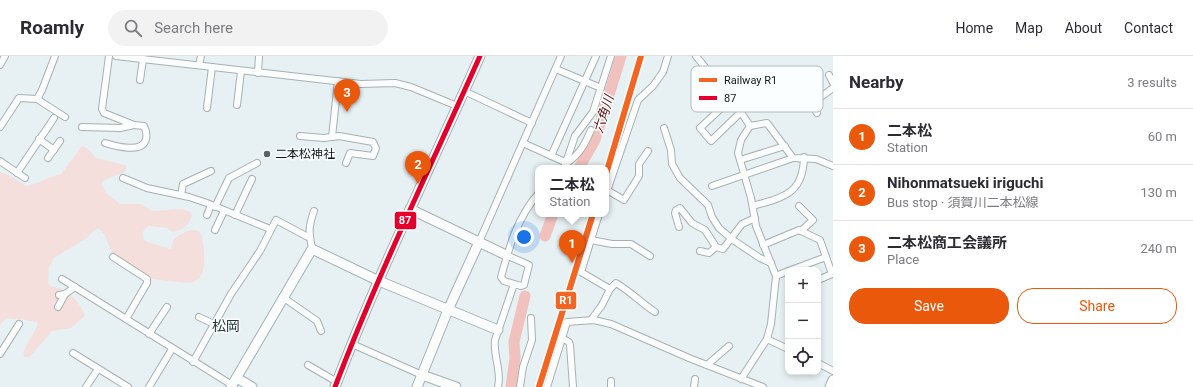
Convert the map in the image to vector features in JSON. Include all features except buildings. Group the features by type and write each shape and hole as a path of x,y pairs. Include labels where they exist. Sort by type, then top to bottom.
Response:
{"street":[{"path":"0,65 5,56"},
{"path":"37,99 55,56"},
{"path":"109,56 102,109 104,113 134,125"},
{"path":"117,56 361,84 395,83 411,87 457,106"},
{"path":"199,66 201,56"},
{"path":"258,73 259,56"},
{"path":"308,365 336,384 410,209 480,56"},
{"path":"417,387 448,310 561,56"},
{"path":"551,156 596,56"},
{"path":"565,165 575,136 593,112 611,56"},
{"path":"609,186 638,100 653,86 663,72 668,56"},
{"path":"696,56 704,66"},
{"path":"140,80 143,59"},
{"path":"207,108 212,67"},
{"path":"556,69 601,88"},
{"path":"237,105 241,71"},
{"path":"829,75 833,83"},
{"path":"332,137 338,81"},
{"path":"823,95 833,88"},
{"path":"464,91 532,123"},
{"path":"0,127 19,98 37,99 64,117"},
{"path":"717,112 700,128 712,141 741,112 750,126"},
{"path":"17,172 54,118"},
{"path":"750,126 767,123 793,158"},
{"path":"82,127 120,128 141,125 145,128 146,138 143,145 120,147 105,144"},
{"path":"742,378 767,338 771,324 776,276 763,245 740,160 739,146 750,126"},
{"path":"664,128 671,150 672,164 677,173 706,201 715,222 731,238 760,258 771,263"},
{"path":"565,165 577,155 584,146 591,130"},
{"path":"300,136 315,138 339,136 373,142 376,152 373,156 350,153 346,163"},
{"path":"39,139 54,150"},
{"path":"48,158 60,141"},
{"path":"523,143 551,156 565,165"},
{"path":"740,160 785,146"},
{"path":"609,193 624,200 639,176 639,164 648,151"},
{"path":"753,206 787,196 792,191 802,173 804,157"},
{"path":"712,186 793,158 804,157 821,160 833,166"},
{"path":"0,161 25,178"},
{"path":"206,215 229,178 257,163"},
{"path":"180,195 183,184 211,172"},
{"path":"123,178 147,188 180,195 213,206 270,229"},
{"path":"235,215 252,179"},
{"path":"410,209 506,255 529,265 524,285 504,281 501,277 506,255 516,229 535,199"},
{"path":"799,206 813,220 801,231"},
{"path":"679,227 675,213 678,208 682,210 692,223 705,230 716,247 723,249 742,224 755,218"},
{"path":"215,230 224,211"},
{"path":"314,211 308,238 312,249 379,281 498,330"},
{"path":"598,217 581,272 610,289"},
{"path":"193,362 231,294 260,250 276,220 308,238"},
{"path":"763,245 799,230 820,240 832,274 821,279"},
{"path":"591,240 612,244 631,244 650,256"},
{"path":"700,251 710,253 716,247"},
{"path":"233,384 312,249"},
{"path":"114,257 147,279 147,283 126,320"},
{"path":"799,267 826,257"},
{"path":"776,276 785,272"},
{"path":"62,278 193,362 233,384 252,387"},
{"path":"591,320 602,305 610,289 616,283 630,291 639,301 655,312"},
{"path":"498,387 498,370 494,344 514,284"},
{"path":"58,307 62,295 75,287"},
{"path":"284,298 318,321 321,331"},
{"path":"149,334 167,307"},
{"path":"111,319 115,312"},
{"path":"199,317 214,324"},
{"path":"520,387 523,367 532,340 531,318"},
{"path":"547,387 567,322 591,320 611,324 763,387"},
{"path":"0,354 20,324"},
{"path":"562,338 569,342 570,346 573,387"},
{"path":"767,338 785,347"},
{"path":"352,344 442,385 456,387"},
{"path":"707,365 729,346"},
{"path":"149,387 172,349"},
{"path":"73,353 128,387"},
{"path":"821,366 833,372"},
{"path":"86,387 98,369"},
{"path":"694,387 695,379"},
{"path":"830,387 833,380"}],"shaded area":[{"path":"82,146 87,148 96,158 126,165 126,171 103,181 102,185 107,194 120,204 141,204 152,211 183,209 190,212 192,216 189,222 185,227 179,230 172,232 167,228 148,226 142,233 145,241 171,249 175,238 190,230 197,230 200,232 203,240 203,271 199,278 190,283 150,278 118,259 112,253 104,234 98,228 88,237 54,258 49,267 48,283 53,287 62,289 69,293 79,305 85,316 71,328 52,331 30,357 24,357 27,345 38,323 6,318 0,325 0,172 10,176 26,186 31,185 61,174"}],"waterway":[{"name":"六角川","path":"581,165 595,140 621,56"},
{"name":"六角川","path":"545,236 552,217"},
{"name":"六角川","path":"511,387 515,358 514,342 525,296"}],"rail line":[{"name":"R1","path":"609,165 641,56"},
{"name":"R1","path":"539,387 592,217"}],"transit line":[{"name":"87","path":"335,387 369,303 480,56"}],"place":[{"name":"二本松商工会議所","path":"347,112"},
{"name":"二本松神社","path":"267,154"},
{"name":"Nihonmatsueki iriguchi","path":"418,184"},
{"name":"二本松","path":"572,263"}],"district":[{"name":"松岡","path":"226,326"}]}
